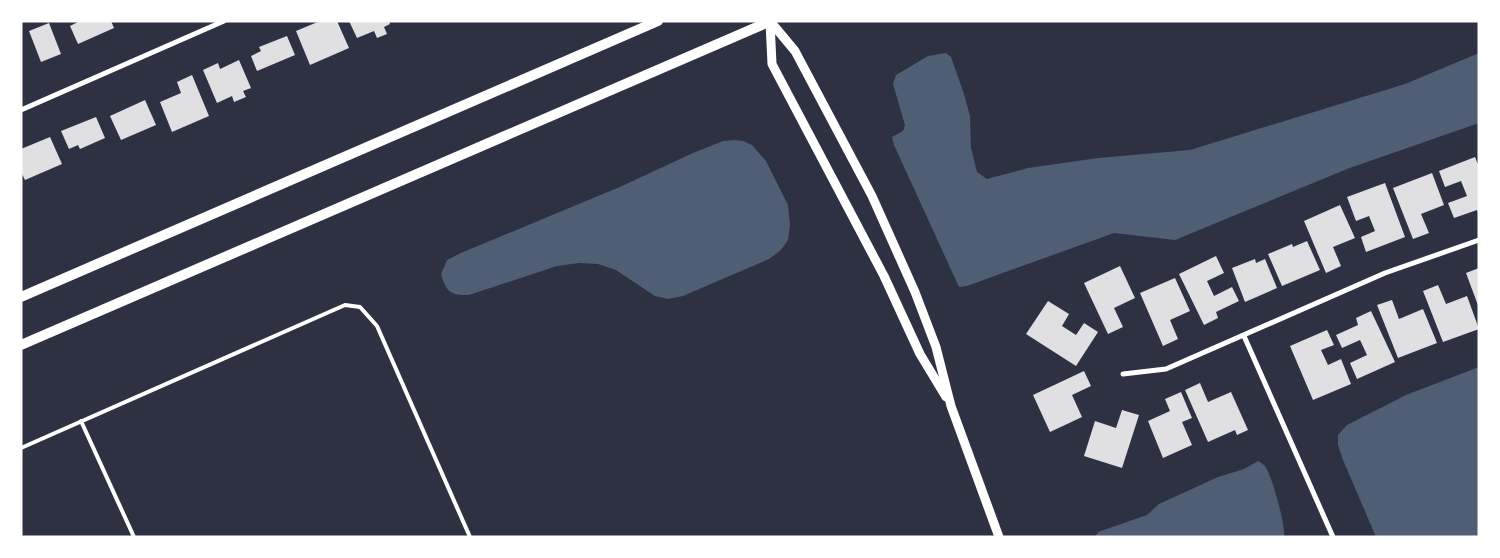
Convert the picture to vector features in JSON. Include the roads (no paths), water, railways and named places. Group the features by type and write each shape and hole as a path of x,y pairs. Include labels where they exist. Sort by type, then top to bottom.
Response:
{"main road":[{"path":"21,297 658,21"},
{"path":"21,345 771,21"}],"street":[{"path":"21,110 224,21"},
{"path":"771,21 772,64 884,276 920,354 951,406"},
{"path":"771,21 795,51 872,196 915,292 936,347 951,406 999,537"},
{"path":"1123,374 1166,370 1385,273 1479,240"},
{"path":"1244,336 1334,537"}],"lane":[{"path":"21,448 345,305 360,307 377,326 470,537"},
{"path":"81,421 134,537"}],"water":[{"path":"946,53 951,57 970,116 971,148 977,172 987,179 1028,168 1098,158 1190,150 1405,84 1479,53 1479,123 1347,169 1175,240 1114,233 967,286 959,287 892,137 903,131 905,125 893,84 896,75 928,56"},
{"path":"734,140 752,145 766,161 788,205 790,225 788,240 781,250 769,259 683,296 668,299 655,296 616,270 598,264 579,263 557,266 469,295 457,295 445,285 441,274 447,260 622,186 693,153 723,141"},
{"path":"1479,367 1479,537 1376,537 1343,460 1338,445 1338,435 1347,425 1406,395"},
{"path":"1258,461 1268,471 1275,490 1281,512 1284,537 1095,537 1098,532 1147,515 1159,504 1218,477 1244,469"}]}
